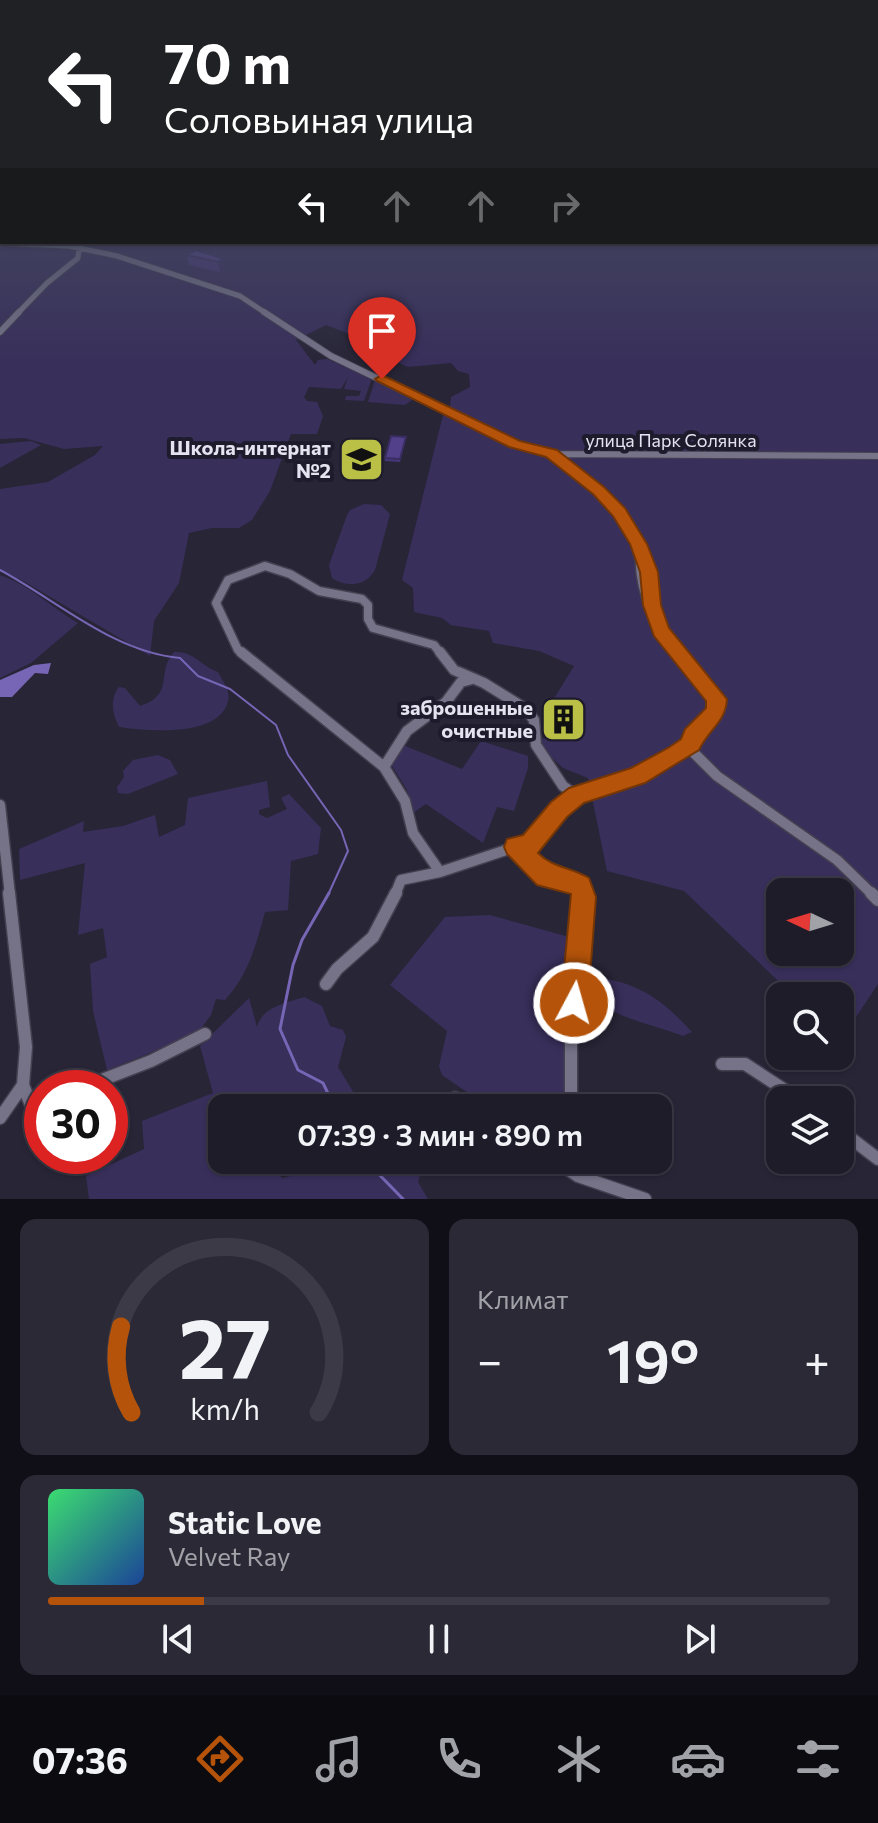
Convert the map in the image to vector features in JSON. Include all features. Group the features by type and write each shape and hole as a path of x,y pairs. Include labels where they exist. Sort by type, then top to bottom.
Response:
{"street":[{"path":"74,263 80,255 79,250"},
{"name":"улица Парк Солянка","path":"89,250 132,260 240,296 331,356 514,444 551,454 878,456"},
{"path":"0,332 55,275 94,251"},
{"path":"551,454 611,504 640,549 641,580 660,631 717,699 716,712 692,735 694,753 717,776 837,860 878,900"},
{"path":"440,872 413,833 405,801 384,767 238,650 216,603 222,588 236,574 265,566 282,570 319,591 362,599 368,605 370,624 381,633 428,641 439,649 454,670 526,709 534,720 536,745 563,786 577,796"},
{"path":"384,767 407,731 446,702 461,682 472,679"},
{"path":"326,984 337,966 357,954 371,939 392,906 401,880 440,872 515,847 529,846 559,809 577,796 637,776 691,744"},
{"path":"0,805 26,1047 23,1085 0,1118"},
{"path":"515,847 546,877 568,879 581,886 584,897 571,1032 571,1094"},
{"path":"128,1070 205,1034"},
{"path":"722,1064 745,1064 779,1086"},
{"path":"854,1141 878,1159"},
{"path":"575,1174 645,1199"}],"shaded area":[{"path":"0,250 878,250 878,984 856,1017 854,982 779,982 684,891 607,871 588,778 563,768 536,743 553,732 550,705 574,666 539,651 493,643 489,631 451,625 442,618 414,612 413,588 402,580 443,415 450,407 451,397 470,387 469,374 458,371 451,363 408,367 377,353 375,344 326,325 296,340 315,365 318,360 327,359 372,378 364,401 345,400 346,396 359,396 361,391 344,389 348,377 341,389 309,387 304,397 307,401 317,402 323,416 317,434 291,434 270,491 252,520 239,528 212,528 189,533 179,583 154,621 150,656 0,570 0,489 48,482 95,455 103,446 64,449 24,438 0,439"},
{"path":"375,380 415,398 405,405 368,402"},
{"path":"31,441 41,445 0,468 0,444"},
{"path":"364,504 381,505 390,514 375,570 361,582 344,583 332,578 329,565 347,515 350,510"},
{"path":"0,575 30,590 78,623 31,663 0,678"},
{"path":"174,652 192,656 218,672 228,693 222,713 197,727 147,730 119,727 113,707 119,687 125,688 140,706 151,701 162,689 166,668"},
{"path":"51,663 48,674 35,673 12,697 0,697 0,680 34,665"},
{"path":"481,741 528,756 528,768 514,811 497,807 483,843 426,804 413,813 407,790 391,764 403,745 462,769"},
{"path":"158,755 170,760 178,774 128,794 118,793 123,771 133,760"},
{"path":"267,781 270,807 259,810 259,814 267,818 287,809 281,798 289,794 321,828 318,854 291,861 288,910 265,912 255,947 240,980 225,1000 216,999 211,1015 197,1034 107,1070 93,1011 90,964 107,957 103,928 78,935 85,863 20,880 19,849 84,821 83,832 123,826 155,815 159,837 185,825 188,798"},
{"path":"490,915 576,939 565,1024 566,1094 470,1094 442,1075 439,1066 447,1031 390,985 445,917"},
{"path":"591,976 622,983 647,994 669,1009 692,1032 683,1036 628,1018 602,1005 583,986"},
{"path":"304,997 322,1006 330,1026 343,1030 346,1037 338,1067 354,1094 210,1094 213,1093 200,1046 249,998 257,1027 269,1010"},
{"path":"208,1095 208,1174 278,1174 282,1178 299,1174 421,1174 418,1182 428,1199 89,1199 86,1176 128,1174 128,1156 144,1149 142,1121"}],"building":[{"path":"196,250 224,259 218,262 187,255"},
{"path":"391,436 406,437 400,459 385,458"},
{"path":"563,711 570,716 567,721 559,717"}],"waterway":[{"path":"0,570 109,636 155,654 180,658 198,676 230,689 276,725 288,755 341,830 348,851 329,894"},
{"path":"328,1094 323,1083 298,1070 280,1029 293,965 302,940 329,894"},
{"path":"379,1174 403,1199"}],"place":[{"name":"Школа-интернат №2","path":"362,459"},
{"name":"заброшенные очистные","path":"564,720"}],"route":[{"path":"382,379 514,444 551,454 599,491 619,512 638,544 649,572 652,605 660,631 717,699 716,712 692,735 691,744 676,755 637,776 577,796 559,809 529,846 515,847 546,877 568,879 581,886 584,897 574,1003"}]}
